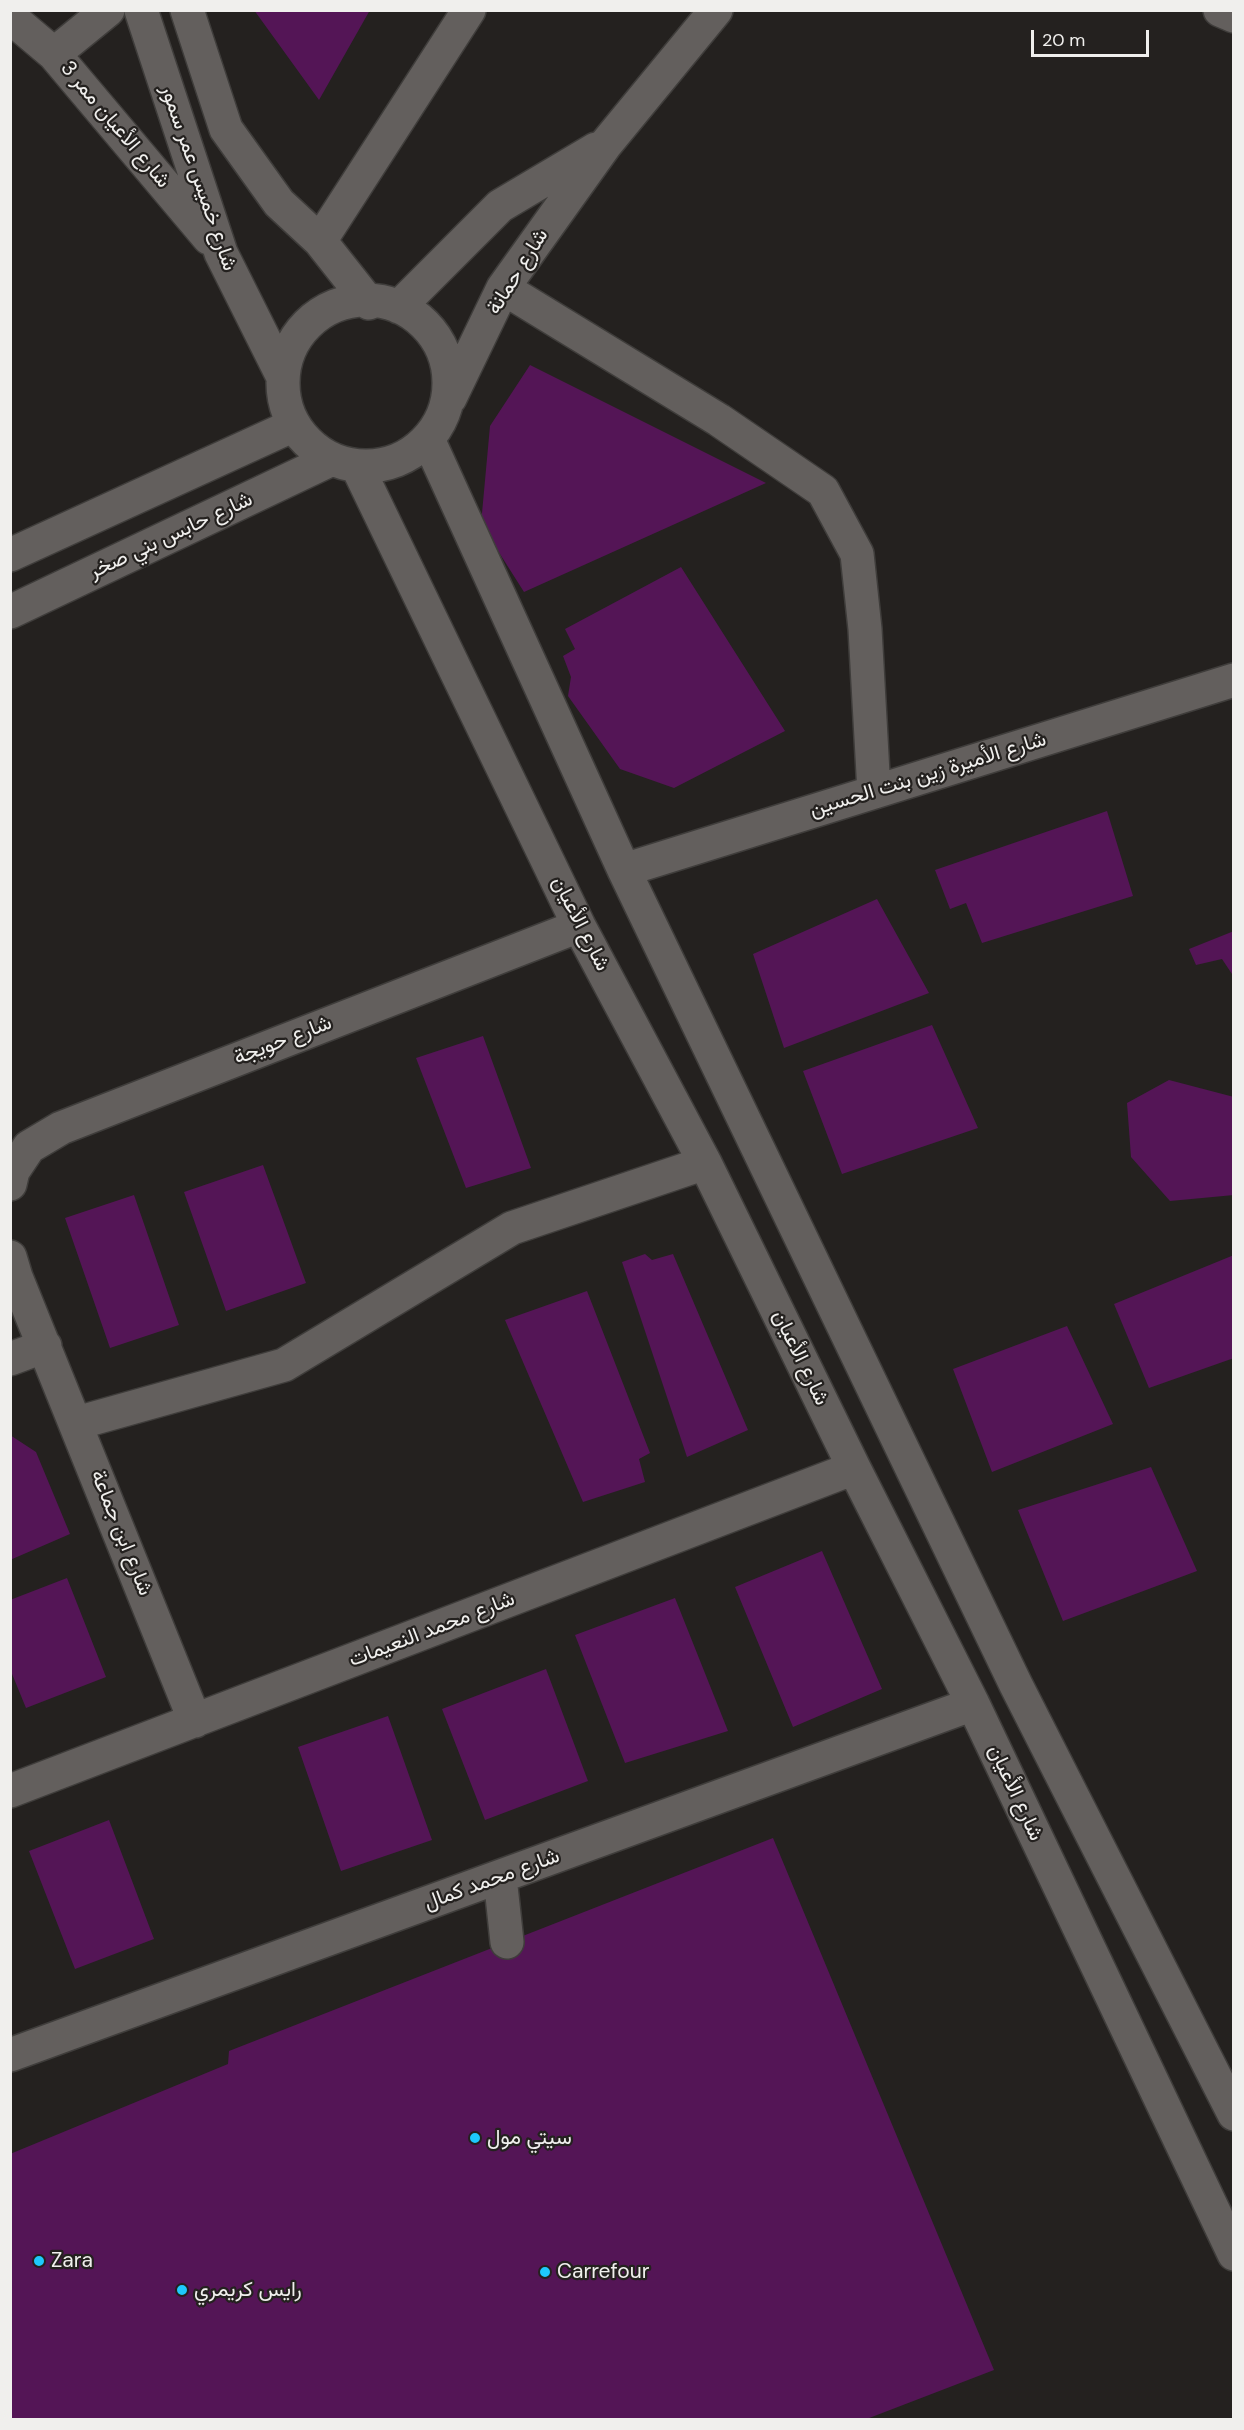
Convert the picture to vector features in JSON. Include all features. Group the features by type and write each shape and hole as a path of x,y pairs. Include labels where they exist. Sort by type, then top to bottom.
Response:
{"street":[{"name":"شارع الأعيان ممر 3","path":"54,54 108,10"},
{"name":"شارع خميس عمر سمور","path":"141,10 221,252 281,373"},
{"name":"شارع خميس عمر سمور","path":"188,10 226,129 279,203 384,305"},
{"path":"320,241 470,10"},
{"name":"شارع حمانة","path":"446,408 503,288 606,144 716,10"},
{"path":"1220,10 1233,16"},
{"name":"شارع الأعيان ممر 3","path":"10,17 54,54 221,252"},
{"name":"شارع حمانة","path":"384,305 500,206 606,144"},
{"path":"503,288 719,420 823,491 857,554 865,629 874,792"},
{"path":"347,302 384,305 420,320 436,338 446,360 450,384 446,408 428,439 408,455 383,465 344,463 310,445 294,425 284,402 281,373 289,350 303,328 323,312 347,302"},
{"path":"10,555 294,425"},
{"path":"428,439 624,870 1016,1684 1233,2114"},
{"name":"شارع حابس بني صخر","path":"10,612 344,463"},
{"name":"شارع الأعيان","path":"344,463 579,926 705,1162 854,1468 973,1704 1233,2254"},
{"name":"شارع الأميرة زين بنت الحسين","path":"624,870 1233,680"},
{"name":"شارع حويجة","path":"11,1170 29,1148 61,1128 579,926"},
{"path":"77,1423 284,1365 512,1228 705,1162"},
{"path":"10,1257 45,1346 10,1359"},
{"name":"شارع ابن جماعة","path":"45,1346 195,1721"},
{"name":"شارع محمد النعيمات","path":"10,1791 854,1468"},
{"name":"شارع محمد كمال","path":"10,2055 973,1704"},
{"path":"500,1877 507,1942"}],"building":[{"path":"254,10 370,10 319,100"},
{"path":"530,365 766,483 524,592 481,524 490,426"},
{"path":"681,567 785,731 674,788 620,769 568,696 571,677 563,656 575,649 565,629"},
{"path":"1107,811 1133,896 982,943 966,903 950,909 935,870"},
{"path":"877,899 929,993 784,1048 753,954"},
{"path":"1234,931 1234,977 1222,959 1196,965 1189,949"},
{"path":"932,1025 978,1128 842,1174 803,1071"},
{"path":"483,1036 531,1168 466,1188 416,1058"},
{"path":"1169,1080 1234,1097 1234,1195 1170,1201 1131,1157 1127,1103"},
{"path":"263,1165 306,1283 226,1311 184,1192"},
{"path":"134,1195 179,1325 110,1348 65,1218"},
{"path":"645,1254 652,1260 673,1254 748,1430 687,1457 622,1262"},
{"path":"1234,1255 1234,1358 1149,1388 1114,1304"},
{"path":"587,1291 650,1453 639,1459 645,1482 583,1502 505,1320"},
{"path":"1067,1326 1113,1424 992,1472 953,1369"},
{"path":"10,1435 36,1452 70,1534 10,1560"},
{"path":"1151,1467 1197,1571 1063,1621 1018,1510"},
{"path":"822,1551 882,1689 793,1727 735,1587"},
{"path":"67,1578 106,1677 26,1708 10,1669 10,1600"},
{"path":"675,1598 728,1731 625,1763 575,1635"},
{"path":"546,1669 588,1781 485,1820 442,1709"},
{"path":"388,1716 432,1840 341,1871 298,1747"},
{"path":"109,1820 154,1939 75,1969 29,1851"},
{"name":"سيتي مول","path":"773,1838 994,2370 864,2420 10,2420 10,2154 228,2064 229,2051"}],"place":[{"name":"سيتي مول","path":"475,2138"},
{"name":"Zara","path":"39,2261"},
{"name":"Carrefour","path":"545,2272"},
{"name":"رايس كريمري","path":"182,2290"}]}
